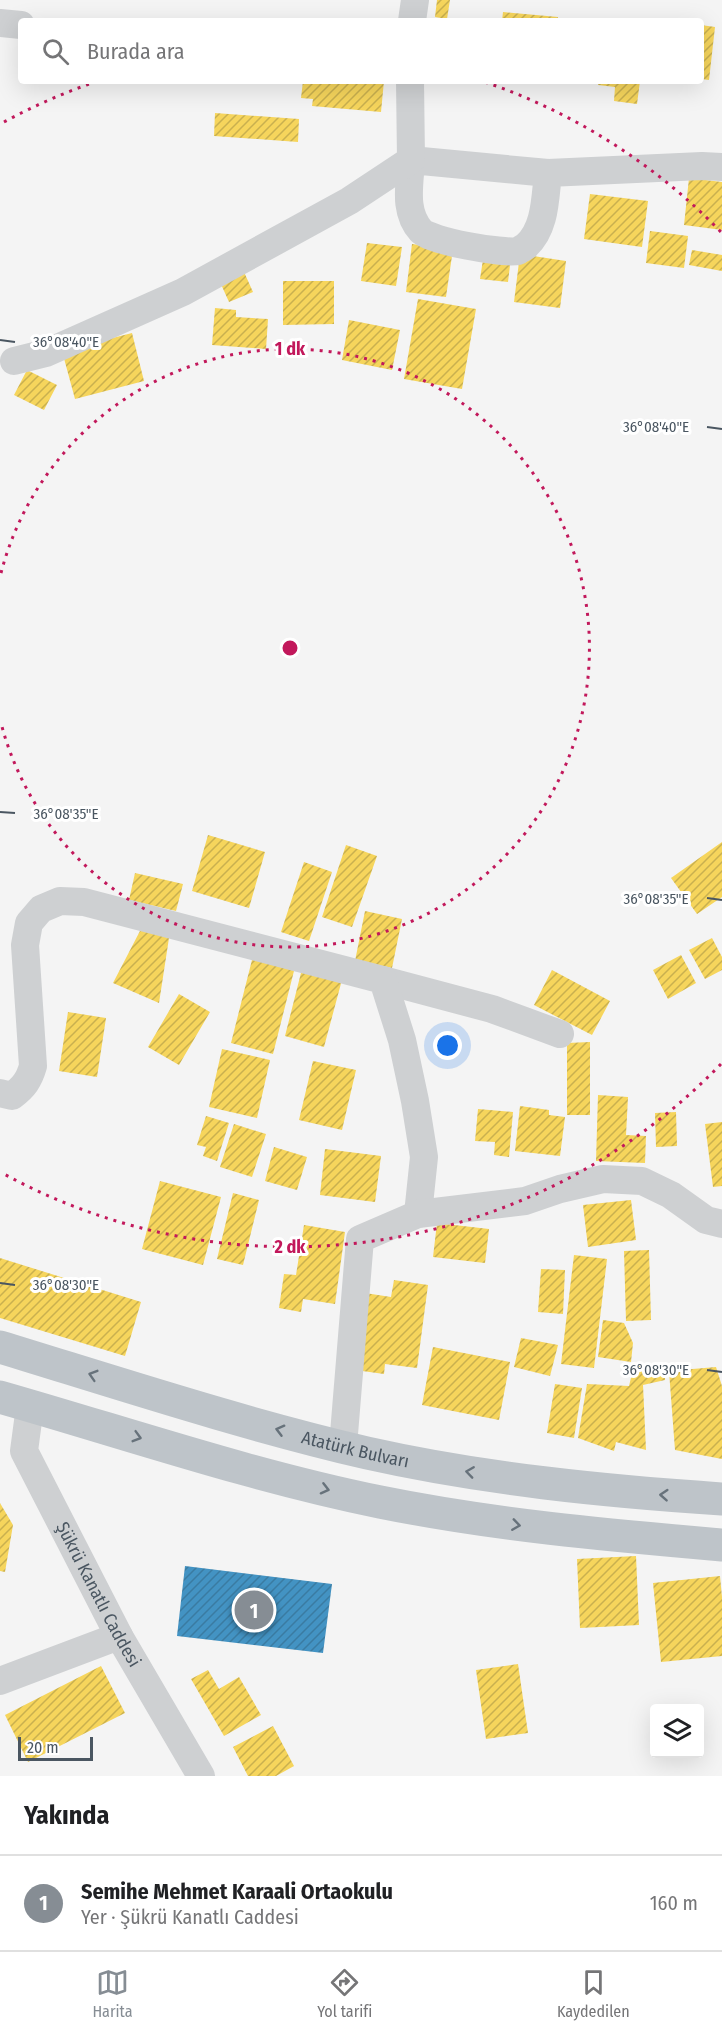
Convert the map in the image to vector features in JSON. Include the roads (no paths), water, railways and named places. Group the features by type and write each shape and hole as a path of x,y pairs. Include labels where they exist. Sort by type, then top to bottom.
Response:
{"highway":[{"name":"Atatürk Bulvarı","path":"0,1347 236,1418 343,1446 450,1468 533,1481 624,1492 722,1499"},
{"path":"44,1360 15,1401 260,1473 378,1502 532,1527 722,1545"}],"street":[{"path":"412,18 415,0"},
{"path":"0,24 18,25"},
{"path":"410,84 411,160 408,207 421,232 435,239 485,249 519,251 527,246 541,223 548,173"},
{"path":"14,361 46,353 183,292 349,201 411,160 548,173 722,167"},
{"path":"0,1093 12,1096 23,1088 30,1078 33,1066 25,945 29,923 41,909 60,901 84,902 384,980 492,1009 560,1034"},
{"path":"384,980 402,1040 424,1157 418,1214"},
{"path":"343,1446 360,1239 418,1214 525,1201 560,1189 603,1179 642,1181 671,1195 706,1220 722,1224"},
{"name":"Şükrü Kanatlı Caddesi","path":"15,1401 12,1451 201,1776"},
{"path":"0,1681 119,1636"}],"place":[{"name":"Semihe Mehmet Karaali Ortaokulu","path":"254,1610"}]}
